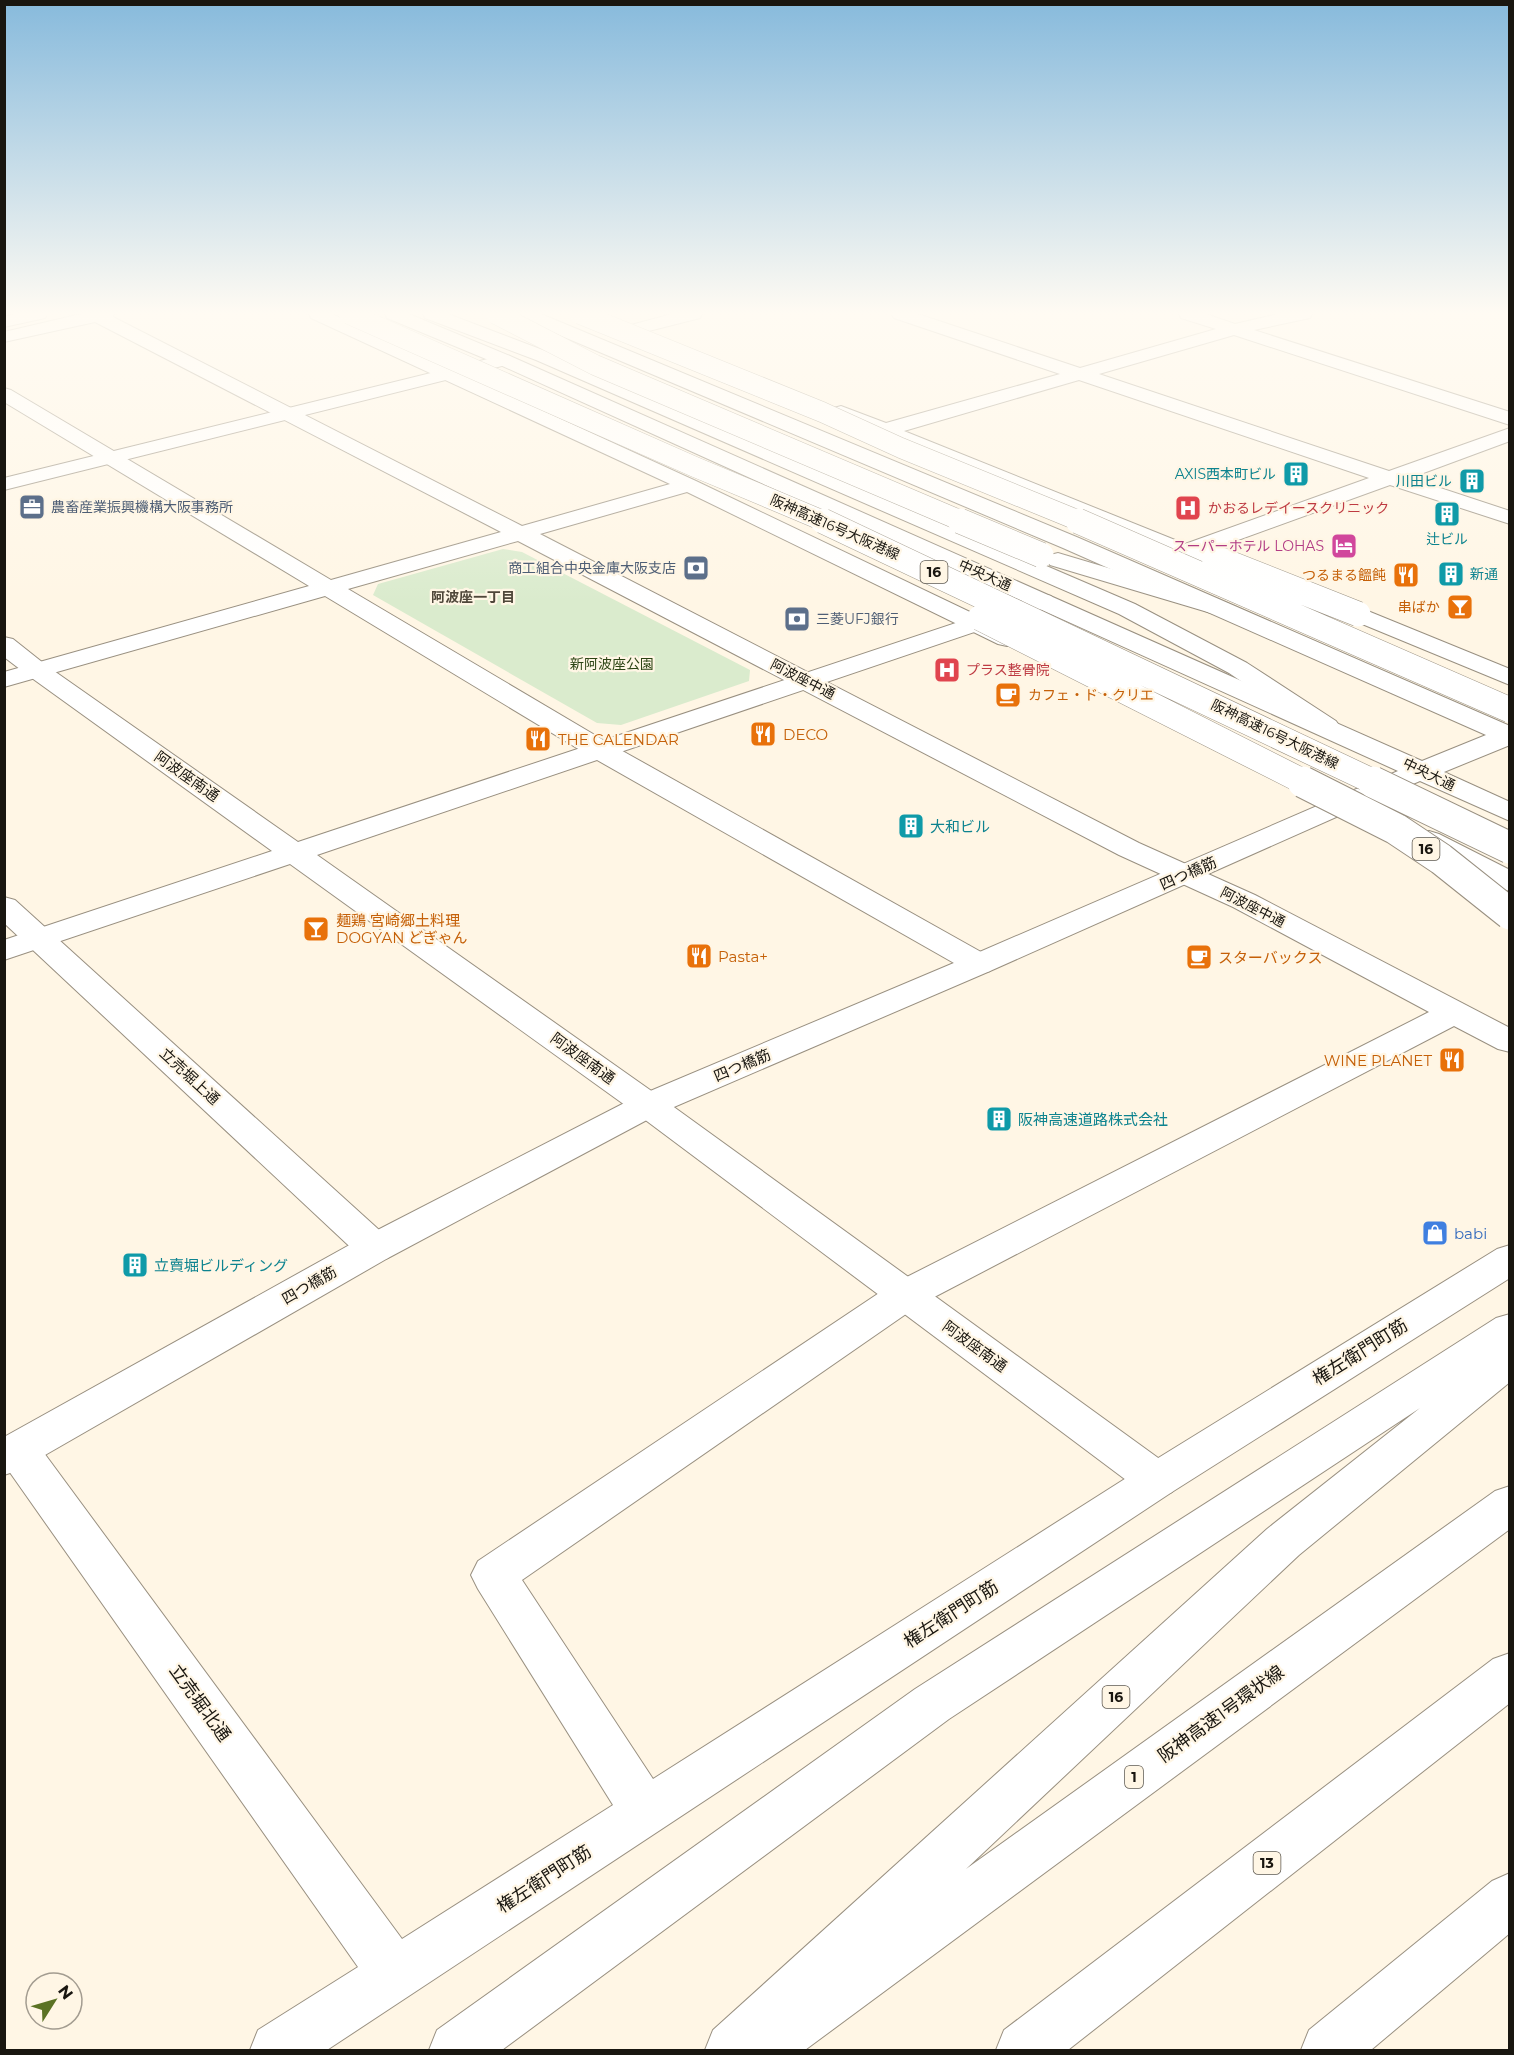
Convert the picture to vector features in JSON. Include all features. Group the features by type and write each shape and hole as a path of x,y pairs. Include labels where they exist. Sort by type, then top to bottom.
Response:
{"main road":[{"path":"32,410 600,750 979,964"},
{"name":"阿波座中通","path":"279,410 1129,849 1244,901 1509,1042"},
{"path":"4,483 304,410"},
{"path":"532,410 692,476 975,624 1351,800 1509,882"},
{"name":"阪神高速16号大阪港線","path":"562,410 692,476 820,519 952,580 1509,848"},
{"name":"中央大通","path":"616,410 1327,727 1509,813"},
{"path":"672,410 1032,559 1221,609"},
{"path":"696,410 1032,559 1238,668 1327,727"},
{"path":"754,410 1509,729"},
{"path":"817,410 1315,624 1509,729"},
{"path":"836,410 1464,665 1509,678"},
{"path":"885,430 956,410"},
{"path":"1183,410 1509,518"},
{"path":"1481,410 1509,419"},
{"path":"822,412 935,449 1268,577 1509,678"},
{"path":"1185,552 1509,434"},
{"path":"4,680 520,533 692,476"},
{"name":"16","path":"692,476 799,526 1376,818 1441,859 1509,914"},
{"path":"4,951 1043,601"},
{"name":"阿波座南通","path":"4,644 38,671 648,1105 1157,1480"},
{"name":"四つ橋筋","path":"9,1447 375,1248 648,1105 979,964 1421,770 1509,729"},
{"name":"立売堀上通","path":"4,906 375,1248"},
{"path":"646,1813 494,1575 905,1295 1455,1012"},
{"name":"権左衛門町筋","path":"278,2050 1157,1480 1509,1259"},
{"path":"457,2050 932,1704 1509,1329"},
{"name":"16","path":"733,2050 1283,1542 1492,1374 1509,1356"},
{"name":"立売堀北通","path":"9,1447 395,1974"},
{"name":"阪神高速1号環状線","path":"758,2050 1509,1504"},
{"name":"13","path":"1024,2050 1509,1674"},
{"path":"1329,2050 1509,1899"}],"green space":[{"name":"新阿波座公園","path":"503,549 522,552 750,670 749,681 621,725 597,723 373,595 378,584"}],"place":[{"name":"AXIS西本町ビル","path":"1296,474"},
{"name":"川田ビル","path":"1472,481"},
{"name":"農畜産業振興機構大阪事務所","path":"32,507"},
{"name":"かおるレデイースクリニック","path":"1188,508"},
{"name":"辻ビル","path":"1447,514"},
{"name":"スーパーホテル LOHAS","path":"1344,546"},
{"name":"商工組合中央金庫大阪支店","path":"696,568"},
{"name":"新通","path":"1451,574"},
{"name":"つるまる饂飩","path":"1406,575"},
{"name":"串ばか","path":"1460,607"},
{"name":"三菱UFJ銀行","path":"797,619"},
{"name":"プラス整骨院","path":"947,670"},
{"name":"カフェ・ド・クリエ","path":"1008,695"},
{"name":"DECO","path":"763,734"},
{"name":"THE CALENDAR","path":"538,739"},
{"name":"大和ビル","path":"911,826"},
{"name":"麺鶏 宮崎郷土料理 DOGYAN どぎゃん","path":"316,929"},
{"name":"Pasta+","path":"699,956"},
{"name":"スターバックス","path":"1199,957"},
{"name":"WINE PLANET","path":"1452,1060"},
{"name":"阪神高速道路株式会社","path":"999,1119"},
{"name":"babi","path":"1435,1233"},
{"name":"立賣堀ビルディング","path":"135,1265"}],"district":[{"name":"阿波座一丁目","path":"473,597"}]}
